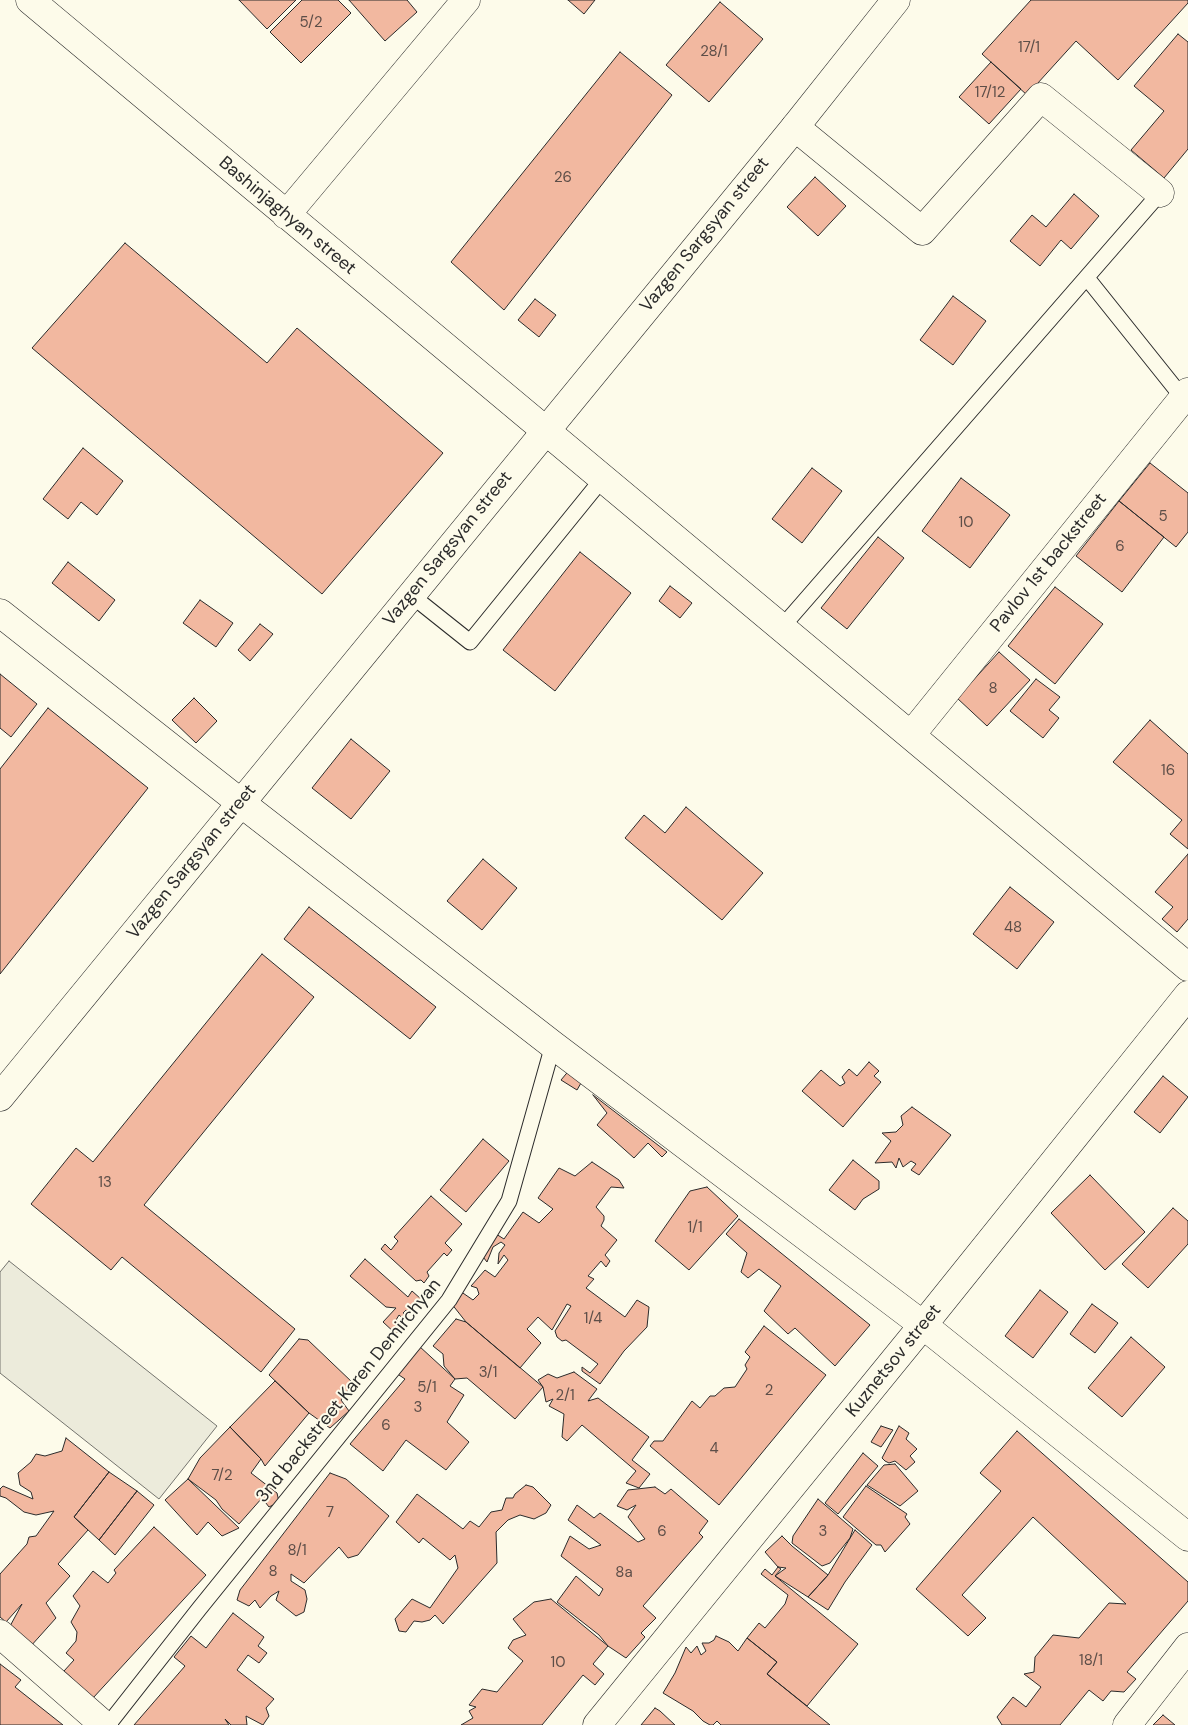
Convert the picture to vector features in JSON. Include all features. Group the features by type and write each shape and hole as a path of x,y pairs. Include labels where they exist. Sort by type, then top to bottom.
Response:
{"main road":[{"name":"Bashinjaghyan street","path":"30,0 1188,967"},
{"path":"286,215 466,0"},
{"name":"Vazgen Sargsyan street","path":"0,1096 795,126 896,0"},
{"path":"795,126 922,231 1041,97 1160,193"},
{"name":"Pavlov 1st backstreet","path":"911,735 1186,395"},
{"path":"0,613 553,1045 923,1325 1188,1537"},
{"name":"Kuznetsov street","path":"597,1725 923,1325 1188,995"},
{"path":"0,1634 104,1725"},
{"path":"1127,1725 1188,1647"}],"lane":[{"path":"782,628 1160,193"},
{"path":"1087,278 1186,395"},
{"path":"411,594 470,642 602,478"},
{"name":"3nd backstreet Karen Demirchyan","path":"108,1725 205,1601 449,1300 509,1201 553,1045"}],"shaded area":[{"path":"9,1261 217,1426 159,1499 0,1373 0,1272"}],"building":[{"path":"239,0 296,0 267,29"},
{"path":"302,0 338,0 351,13 301,63 270,32"},
{"path":"349,0 407,0 417,12 385,41"},
{"path":"568,0 595,0 584,14"},
{"path":"1031,0 1188,0 1188,3 1118,80 1076,41 1027,95 982,54"},
{"path":"720,2 763,39 709,102 666,65"},
{"path":"1178,34 1188,42 1188,149 1164,178 1131,150 1164,111 1134,86"},
{"path":"620,52 672,95 504,310 451,262"},
{"path":"991,62 1021,89 989,124 959,97"},
{"path":"815,177 846,206 818,236 787,207"},
{"path":"1074,194 1099,216 1071,249 1061,240 1040,266 1010,241 1032,215 1046,227"},
{"path":"125,243 267,363 297,328 443,453 322,594 32,348"},
{"path":"953,296 986,321 953,365 920,340"},
{"path":"535,299 556,315 539,337 518,320"},
{"path":"83,448 123,481 97,515 81,502 68,519 43,499"},
{"path":"1150,463 1188,493 1188,532 1176,547 1119,501"},
{"path":"812,468 842,491 802,543 772,519"},
{"path":"961,478 1010,515 970,568 922,531"},
{"path":"1119,501 1164,537 1122,592 1076,556"},
{"path":"878,537 904,558 847,629 821,608"},
{"path":"580,552 631,593 555,691 503,650"},
{"path":"68,562 115,600 99,621 52,583"},
{"path":"670,586 692,603 680,618 659,601"},
{"path":"1055,587 1103,624 1055,684 1008,646"},
{"path":"200,600 233,623 216,647 183,623"},
{"path":"260,624 273,634 250,661 238,650"},
{"path":"999,652 1030,680 987,726 957,698"},
{"path":"0,674 37,704 11,737 0,728"},
{"path":"1036,679 1060,697 1049,710 1059,718 1043,738 1010,711"},
{"path":"194,698 217,721 196,743 172,720"},
{"path":"48,708 148,788 0,974 0,769"},
{"path":"1150,720 1188,754 1188,849 1170,834 1182,820 1113,762"},
{"path":"351,739 390,771 351,819 312,788"},
{"path":"686,807 763,873 722,920 625,838 644,815 665,833"},
{"path":"1188,854 1188,919 1177,932 1162,919 1173,907 1155,892"},
{"path":"483,859 517,888 482,930 447,901"},
{"path":"1010,887 1054,922 1017,969 973,934"},
{"path":"309,907 436,1007 410,1039 284,939"},
{"path":"262,954 314,997 144,1205 295,1329 261,1372 122,1257 111,1270 31,1204 76,1148 93,1162"},
{"path":"869,1062 879,1071 874,1076 881,1082 843,1127 802,1091 821,1070 840,1086 845,1083 842,1077 849,1069 857,1076"},
{"path":"571,1068 581,1083 577,1090 561,1080"},
{"path":"1163,1076 1188,1097 1160,1133 1134,1112"},
{"path":"593,1095 667,1152 662,1157 648,1143 634,1158 597,1125 607,1113"},
{"path":"912,1107 951,1135 919,1175 911,1170 916,1164 911,1161 903,1167 899,1158 896,1168 892,1162 875,1163 891,1141 882,1133 896,1132 903,1125 901,1116"},
{"path":"483,1139 509,1161 466,1212 440,1190"},
{"path":"853,1160 879,1181 879,1189 863,1199 855,1210 829,1190"},
{"path":"592,1162 619,1180 624,1188 611,1187 596,1207 604,1216 601,1226 617,1240 605,1255 610,1261 606,1267 601,1261 588,1276 594,1279 586,1288 625,1317 637,1300 649,1307 647,1327 624,1351 600,1384 582,1371 582,1367 590,1373 598,1364 566,1340 562,1341 557,1337 555,1331 571,1306 567,1304 552,1330 538,1317 527,1329 541,1343 520,1368 466,1322 451,1303 460,1291 473,1300 479,1294 477,1288 471,1286 485,1270 495,1277 508,1260 504,1255 498,1264 499,1253 505,1245 501,1242 493,1247 487,1262 480,1253 496,1234 504,1239 523,1212 539,1223 553,1209 538,1198 559,1168 575,1176"},
{"path":"1090,1175 1145,1232 1105,1270 1051,1213"},
{"path":"707,1187 738,1216 689,1270 655,1241 690,1191"},
{"path":"431,1196 462,1224 445,1243 452,1250 447,1256 444,1253 427,1272 429,1276 424,1283 421,1280 416,1281 381,1249 385,1244 391,1250 398,1241 394,1237"},
{"path":"1173,1208 1188,1221 1188,1244 1148,1288 1122,1264"},
{"path":"739,1219 870,1325 835,1366 795,1328 788,1334 764,1311 781,1286 759,1269 748,1278 741,1272 747,1253 726,1234"},
{"path":"365,1259 408,1297 412,1291 421,1299 409,1313 406,1310 403,1313 407,1317 405,1320 399,1315 396,1320 403,1326 396,1334 383,1322 396,1308 386,1307 350,1276"},
{"path":"1040,1290 1068,1312 1033,1358 1005,1336"},
{"path":"1092,1304 1118,1323 1095,1353 1070,1334"},
{"path":"456,1319 466,1322 543,1387 515,1419 467,1378 455,1379 444,1366 443,1354 433,1346"},
{"path":"764,1326 826,1375 719,1505 650,1446 654,1441 663,1441 692,1401 700,1408 710,1396 715,1396 724,1388 735,1387 747,1369 745,1365 750,1357 745,1352"},
{"path":"1131,1337 1165,1367 1122,1417 1088,1388"},
{"path":"299,1339 308,1340 353,1383 341,1400 349,1411 330,1428 309,1413 269,1375"},
{"path":"419,1346 455,1379 450,1386 464,1395 447,1422 469,1442 446,1470 406,1440 383,1471 350,1444 405,1379 396,1373"},
{"path":"574,1372 597,1389 588,1401 598,1398 649,1437 632,1460 650,1474 639,1488 626,1483 636,1471 582,1425 567,1441 562,1437 564,1414 549,1406 553,1399 546,1402 543,1387 538,1380 548,1374 557,1378"},
{"path":"275,1381 309,1413 265,1466 261,1459 230,1427"},
{"path":"881,1426 893,1430 881,1447 871,1442"},
{"path":"899,1426 909,1433 906,1439 917,1449 910,1456 915,1462 906,1470 895,1461 889,1463 882,1458"},
{"path":"230,1427 261,1459 251,1473 277,1493 279,1502 269,1507 262,1498 239,1524 222,1509 216,1500 188,1479 200,1458"},
{"path":"1017,1431 1188,1582 1188,1601 1127,1672 1136,1679 1124,1692 1111,1691 1103,1701 1089,1690 1060,1725 1002,1725 997,1717 1013,1697 1026,1707 1041,1687 1024,1674 1034,1672 1035,1657 1053,1635 1079,1638 1109,1603 1126,1604 1033,1517 962,1595 986,1618 968,1636 916,1589 1001,1491 980,1473"},
{"path":"66,1438 109,1472 74,1517 88,1530 58,1564 70,1576 46,1603 56,1618 30,1647 9,1628 22,1604 6,1622 0,1617 0,1574 27,1544 29,1537 36,1536 54,1511 36,1515 24,1512 6,1498 0,1496 0,1489 3,1486 33,1499 31,1492 20,1485 18,1473 31,1462 36,1454 45,1456 62,1451"},
{"path":"863,1453 878,1466 838,1514 825,1503"},
{"path":"895,1464 918,1491 900,1506 867,1485 884,1465"},
{"path":"109,1472 137,1491 99,1540 74,1517"},
{"path":"330,1473 346,1479 389,1516 358,1555 348,1558 339,1547 304,1583 291,1574 291,1581 305,1590 307,1599 304,1612 296,1616 276,1600 279,1591 271,1596 260,1608 255,1600 249,1606 237,1600 240,1590"},
{"path":"188,1479 239,1528 222,1536 208,1522 197,1535 165,1500"},
{"path":"526,1485 533,1487 551,1505 546,1513 534,1519 520,1515 508,1520 496,1532 497,1563 443,1624 435,1615 430,1620 414,1621 406,1632 399,1631 395,1619 412,1599 430,1608 458,1568 455,1555 450,1560 423,1538 419,1543 396,1522 417,1494 463,1529 470,1521 479,1527 491,1512 502,1510 506,1498 513,1498"},
{"path":"866,1486 907,1514 905,1517 910,1524 885,1552 881,1545 876,1545 843,1517"},
{"path":"655,1487 665,1494 671,1489 708,1521 699,1533 703,1537 643,1606 656,1618 641,1633 645,1637 626,1658 608,1646 599,1635 557,1602 576,1576 599,1596 603,1589 561,1556 570,1536 589,1549 601,1545 568,1520 577,1505 594,1518 600,1513 638,1542 645,1539 628,1517 636,1505 627,1510 617,1506 628,1490"},
{"path":"137,1491 154,1505 115,1555 99,1540"},
{"path":"818,1499 853,1529 850,1538 830,1563 822,1566 792,1543 793,1536"},
{"path":"154,1527 206,1575 93,1698 64,1671 74,1660 66,1653 76,1641 77,1632 71,1622 80,1606 73,1596 93,1571 108,1583 116,1573 114,1570"},
{"path":"855,1530 872,1545 845,1582 828,1610 808,1597 828,1575"},
{"path":"782,1536 828,1575 808,1597 775,1576 786,1568 778,1567 765,1552"},
{"path":"778,1567 781,1569 775,1576 858,1644 807,1706 767,1674 777,1662 747,1638 759,1623 765,1628 785,1604 788,1595 761,1574 765,1569 772,1575"},
{"path":"551,1599 608,1646 593,1664 604,1674 595,1685 583,1675 542,1725 461,1725 473,1718 469,1711 476,1707 469,1705 482,1689 497,1692 523,1661 508,1648 513,1640 526,1635 513,1619 534,1602"},
{"path":"233,1613 264,1637 258,1646 267,1653 259,1663 248,1655 237,1670 274,1699 266,1708 269,1716 263,1725 246,1716 247,1725 231,1725 225,1719 229,1725 134,1725 185,1666 174,1657 191,1636 206,1648"},
{"path":"716,1636 729,1642 738,1651 747,1638 777,1662 767,1674 830,1725 721,1725 717,1721 710,1725 693,1711 663,1693 675,1673 686,1647 691,1653 697,1646 701,1655 706,1651 702,1643 709,1643"},
{"path":"0,1664 21,1680 15,1687 63,1725 0,1725"},
{"path":"655,1708 660,1711 675,1725 641,1725"},
{"path":"1163,1715 1175,1725 1153,1725"}]}
